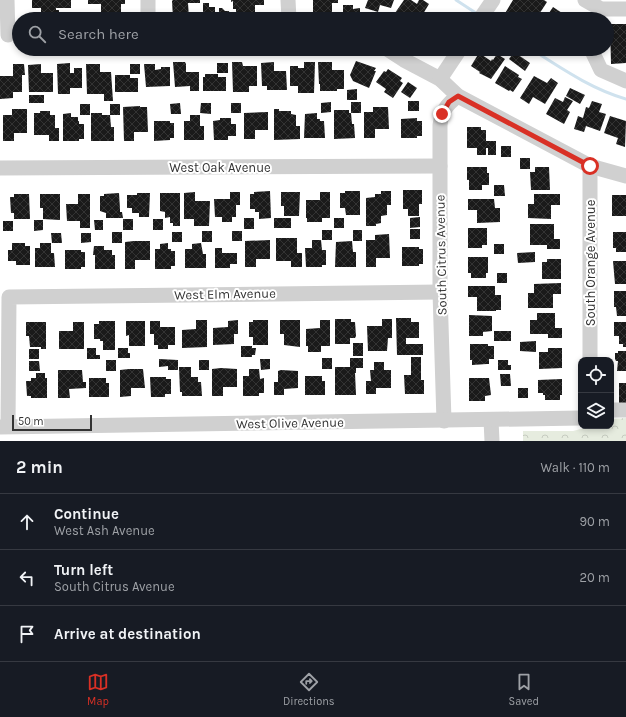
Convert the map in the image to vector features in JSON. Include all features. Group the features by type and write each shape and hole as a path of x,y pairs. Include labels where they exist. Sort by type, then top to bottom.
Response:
{"street":[{"path":"7,0 9,35"},
{"path":"148,0 148,12"},
{"path":"288,0 289,12"},
{"path":"485,12 491,3"},
{"path":"593,9 626,9"},
{"path":"398,56 440,79 458,96 590,166 626,176"},
{"path":"440,79 455,56"},
{"path":"595,56 601,70 626,81"},
{"name":"South Citrus Avenue","path":"444,421 440,292 440,166 442,114 449,102 458,96"},
{"name":"West Oak Avenue","path":"0,168 440,166"},
{"name":"South Orange Avenue","path":"590,166 590,357"},
{"name":"West Elm Avenue","path":"4,427 9,297 440,292"},
{"path":"614,410 626,410"},
{"name":"West Olive Avenue","path":"4,427 578,418"},
{"path":"491,420 492,441"}],"green space":[{"path":"626,418 626,441 523,441 523,431 614,429 614,419"}],"building":[{"path":"32,0 71,0 71,8 56,8 59,12 41,12 41,8 32,8"},
{"path":"88,0 125,0 125,4 121,4 121,12 101,12 101,4 88,4"},
{"path":"200,0 200,3 188,3 189,12 173,12 172,1"},
{"path":"231,0 264,0 264,5 255,5 255,12 236,12 236,9 233,9 233,1 231,2"},
{"path":"313,0 338,0 338,3 332,3 332,12 313,12"},
{"path":"368,0 394,0 391,8 380,5 378,12 365,8"},
{"path":"404,0 411,0 417,4 419,0 423,0 429,4 424,12 396,12"},
{"path":"513,0 544,0 547,2 541,12 506,12"},
{"path":"203,3 209,3 209,7 215,7 215,12 203,12"},
{"path":"343,5 353,5 353,9 360,8 360,12 343,12"},
{"path":"553,7 560,12 550,12"},
{"path":"219,8 222,8 229,12 219,12"},
{"path":"614,24 626,24 626,63 611,64 611,56 614,56"},
{"path":"477,56 484,56 491,61 496,56 500,56 505,59 491,79 479,73 480,72 471,66"},
{"path":"511,56 520,56 530,63 525,71 509,59"},
{"path":"356,61 376,68 369,88 353,81 350,75"},
{"path":"173,62 185,62 186,72 199,72 199,91 190,91 190,86 175,87"},
{"path":"232,62 242,62 243,66 257,66 257,86 249,86 249,92 233,92"},
{"path":"274,62 274,71 286,71 287,90 267,90 267,86 262,86 261,63"},
{"path":"304,62 315,62 314,93 298,93 298,86 290,86 290,66 304,68"},
{"path":"318,62 332,62 332,70 344,70 344,89 337,89 337,91 320,91"},
{"path":"70,63 70,73 74,73 74,68 82,68 82,88 70,88 70,94 58,94 57,64"},
{"path":"217,63 228,63 228,73 217,73"},
{"path":"13,64 24,64 25,75 22,75 22,92 13,92 13,98 0,99 0,76 13,76"},
{"path":"41,64 41,73 53,73 53,92 29,92 28,65"},
{"path":"86,64 100,64 100,72 111,72 113,101 104,101 104,94 87,94"},
{"path":"130,64 140,64 140,74 130,74"},
{"path":"144,64 155,64 155,70 161,69 161,67 170,67 170,86 146,87"},
{"path":"505,66 519,75 518,77 522,79 513,92 495,83"},
{"path":"388,69 402,78 400,81 403,83 393,98 384,92 386,89 376,82 384,71 386,72"},
{"path":"205,74 218,74 218,77 226,77 226,91 203,91 203,77 205,77"},
{"path":"115,75 130,75 130,78 138,78 138,92 115,92"},
{"path":"534,76 547,83 551,78 558,83 545,104 533,97 529,104 520,98"},
{"path":"408,82 417,88 410,98 401,92"},
{"path":"570,88 585,95 580,104 566,96"},
{"path":"357,89 357,100 347,100 347,90"},
{"path":"29,95 44,95 44,103 29,103"},
{"path":"565,97 573,101 567,110 570,112 564,124 546,114 555,98 563,102"},
{"path":"408,101 419,101 419,111 408,111"},
{"path":"592,101 602,104 599,112 606,114 600,131 586,126 584,132 574,129 578,116 583,118 586,107 589,108"},
{"path":"331,102 331,112 321,113 321,103"},
{"path":"351,102 361,102 361,113 351,113"},
{"path":"180,103 181,114 171,114 170,104"},
{"path":"201,103 211,103 211,114 200,113"},
{"path":"231,103 241,103 241,113 231,113"},
{"path":"80,104 90,104 90,115 80,115"},
{"path":"110,104 120,104 120,115 110,115"},
{"path":"123,107 147,107 148,132 134,132 134,141 124,141"},
{"path":"373,107 388,107 389,129 375,129 375,138 364,138 364,112 373,112"},
{"path":"12,109 27,109 27,133 14,133 14,141 3,141 3,115 12,115"},
{"path":"274,109 279,109 279,111 291,111 291,114 296,115 296,126 300,126 300,139 274,140"},
{"path":"334,110 349,110 349,113 351,113 352,124 354,124 355,138 334,139"},
{"path":"40,111 50,111 50,115 55,115 55,128 59,128 59,141 49,141 49,135 34,135 34,113 40,113"},
{"path":"268,112 268,130 255,130 255,139 244,139 244,113"},
{"path":"71,113 71,117 78,117 79,124 84,124 84,139 79,139 79,141 63,141 63,114"},
{"path":"91,113 110,115 111,127 114,127 114,141 91,141"},
{"path":"317,113 317,119 324,121 325,138 304,138 305,114"},
{"path":"190,115 200,115 200,126 204,126 204,140 184,140 184,121 190,121"},
{"path":"610,116 626,121 625,147 616,144 618,138 604,133"},
{"path":"220,118 231,118 231,124 236,124 236,136 228,136 228,140 214,140 213,121 220,120"},
{"path":"417,118 417,121 422,121 422,136 417,136 417,138 401,138 401,119"},
{"path":"154,121 170,121 170,123 174,123 174,138 170,138 170,140 154,141"},
{"path":"467,127 481,127 481,130 486,130 486,141 496,141 496,155 488,155 488,148 486,148 486,155 477,155 477,148 467,148"},
{"path":"501,146 511,146 511,157 501,157"},
{"path":"520,158 530,158 530,169 520,169"},
{"path":"467,167 487,167 487,173 489,173 489,185 482,185 482,190 469,190"},
{"path":"535,167 549,167 550,190 531,190 530,172 535,172"},
{"path":"494,185 504,185 505,196 494,196"},
{"path":"403,190 422,190 422,204 419,204 419,216 408,216 408,209 403,209"},
{"path":"270,191 271,218 259,219 259,212 255,212 255,209 250,209 250,194 254,194 254,192"},
{"path":"345,191 360,191 360,215 346,215 345,208 340,208 340,193 345,193"},
{"path":"381,191 391,191 391,205 387,205 387,215 381,216 381,223 376,224 376,226 366,226 366,198 375,197 375,194 381,194"},
{"path":"195,192 195,201 210,201 209,226 194,226 194,219 184,219 184,193"},
{"path":"230,192 240,192 240,205 236,205 236,217 232,217 232,222 222,222 222,217 215,217 214,199 230,199"},
{"path":"281,192 300,192 299,216 284,216 284,206 281,206"},
{"path":"320,192 330,192 330,218 322,218 322,222 307,222 306,200 320,200"},
{"path":"119,193 120,212 122,212 123,218 106,218 106,213 100,211 100,196 104,196 104,194"},
{"path":"137,193 150,193 149,217 139,217 139,213 132,213 132,208 127,208 127,195 137,195"},
{"path":"160,193 180,193 180,226 173,226 173,223 170,223 170,217 165,218 165,212 160,211"},
{"path":"14,194 29,194 30,219 14,219 14,213 11,213 10,197 14,197"},
{"path":"40,194 60,194 60,220 43,219 43,208 40,208"},
{"path":"78,194 90,194 90,228 80,228 80,221 67,221 66,204 78,204"},
{"path":"534,194 560,194 560,205 551,205 551,219 528,218 528,204 534,204"},
{"path":"612,195 626,195 626,216 612,216"},
{"path":"468,199 494,199 495,208 500,208 500,222 477,223 477,210 468,210"},
{"path":"420,217 420,227 410,228 410,218"},
{"path":"244,218 254,218 254,229 244,229"},
{"path":"274,218 291,218 291,228 274,228"},
{"path":"334,218 344,218 344,228 334,228"},
{"path":"123,219 133,219 133,230 123,230"},
{"path":"153,219 163,219 163,230 153,230"},
{"path":"34,220 43,220 43,230 34,231"},
{"path":"94,220 103,220 103,230 95,230"},
{"path":"3,221 13,221 13,231 3,231"},
{"path":"530,224 554,224 554,239 560,239 560,249 547,249 547,245 530,245"},
{"path":"468,228 487,228 487,245 482,245 482,248 468,248"},
{"path":"410,229 420,229 420,239 410,239"},
{"path":"322,230 332,230 332,240 322,240"},
{"path":"353,230 362,230 362,241 353,241"},
{"path":"202,231 212,231 212,242 202,242"},
{"path":"232,231 242,231 242,241 232,241"},
{"path":"112,232 122,232 122,243 112,243"},
{"path":"172,232 182,232 182,242 172,242"},
{"path":"613,232 626,232 626,252 616,252 616,248 613,248"},
{"path":"51,233 61,233 62,243 52,243"},
{"path":"81,233 91,233 91,242 81,243"},
{"path":"389,234 390,258 376,258 376,267 366,267 366,240 375,240 375,235"},
{"path":"276,238 297,238 297,253 302,253 302,267 291,267 291,261 276,261"},
{"path":"270,240 270,259 256,259 256,267 245,267 245,241"},
{"path":"312,240 321,240 322,250 326,250 326,265 322,265 322,267 306,267 305,248 312,248"},
{"path":"150,241 150,260 135,260 135,269 125,269 125,242"},
{"path":"352,241 353,252 356,252 356,267 335,267 336,242"},
{"path":"12,243 25,243 25,246 30,246 30,265 16,265 16,261 8,261 8,250 12,250"},
{"path":"40,243 51,243 51,253 54,253 55,267 35,267 35,248 40,248"},
{"path":"168,243 168,249 175,251 175,266 171,266 171,269 155,269 155,249 160,249 160,244"},
{"path":"201,243 203,254 206,254 206,268 185,268 185,249 192,249 192,244"},
{"path":"494,244 504,244 504,254 494,254"},
{"path":"94,246 104,246 104,250 112,250 112,255 115,255 115,269 95,269 95,255 93,255"},
{"path":"402,247 419,247 419,249 423,249 423,264 419,264 419,266 402,266"},
{"path":"215,248 222,248 222,253 237,253 237,264 230,264 230,268 215,268"},
{"path":"65,250 81,250 81,252 85,252 85,267 81,267 81,269 65,269"},
{"path":"535,252 535,262 518,263 517,253"},
{"path":"468,257 488,257 488,273 486,273 486,278 471,278 471,273 468,273"},
{"path":"547,259 561,259 561,279 542,279 542,262 547,262"},
{"path":"613,261 626,261 626,284 615,284"},
{"path":"497,273 507,273 507,283 497,283"},
{"path":"561,283 561,294 553,294 553,308 528,308 528,293 534,293 534,284"},
{"path":"468,286 495,286 495,295 501,295 501,310 477,311 477,297 468,297"},
{"path":"614,291 626,291 626,316 617,316 616,307 614,307"},
{"path":"537,313 555,313 555,328 562,328 562,338 548,338 548,334 530,334 530,320 537,320"},
{"path":"469,315 492,316 492,331 483,332 483,336 469,336"},
{"path":"396,318 411,318 411,322 419,322 419,338 406,338 406,344 423,344 423,355 397,355"},
{"path":"335,319 351,319 351,322 355,322 356,336 355,338 350,338 350,344 335,344"},
{"path":"382,319 392,319 392,338 388,338 387,351 368,351 367,326 382,326"},
{"path":"196,320 207,320 207,347 182,348 182,330 196,329"},
{"path":"238,320 238,334 234,334 234,344 213,345 213,328 228,327 228,321"},
{"path":"253,320 268,320 268,345 253,345 253,337 249,337 249,322 253,322"},
{"path":"280,320 300,320 300,347 284,345 284,334 280,334"},
{"path":"320,320 330,320 330,346 321,346 321,352 308,352 308,346 306,346 306,329 320,328"},
{"path":"99,321 115,321 115,350 103,350 103,341 100,341 100,339 94,339 94,324 99,324"},
{"path":"126,321 145,321 145,346 129,346 129,335 126,336"},
{"path":"150,321 160,321 160,327 175,327 175,345 168,345 168,349 158,349 158,345 154,345 154,334 150,334"},
{"path":"26,322 46,322 46,349 41,349 41,347 30,347 29,336 26,336"},
{"path":"73,322 84,322 84,349 59,349 59,331 73,331"},
{"path":"614,322 626,322 626,347 623,347 623,344 619,344 619,336 614,336"},
{"path":"494,331 511,331 511,341 494,341"},
{"path":"536,341 536,352 520,351 520,342"},
{"path":"353,343 363,343 363,356 353,356"},
{"path":"470,344 488,344 488,346 494,346 494,359 489,359 489,364 472,365 472,360 470,360"},
{"path":"241,346 252,346 252,348 256,348 255,355 252,355 252,357 241,357"},
{"path":"87,348 96,348 96,355 100,355 100,359 87,359"},
{"path":"118,348 128,348 130,358 118,358"},
{"path":"548,348 562,348 562,368 539,369 539,352 548,352"},
{"path":"29,349 39,349 39,359 29,359"},
{"path":"618,351 626,351 626,371 617,371 618,361 615,359 615,353 618,353"},
{"path":"411,357 421,357 421,380 424,380 424,394 405,394 404,375 411,375"},
{"path":"322,358 332,358 332,369 322,369"},
{"path":"350,358 363,358 363,368 356,368 355,373 356,395 335,395 335,367 350,367"},
{"path":"159,359 178,360 178,370 168,370 168,366 159,367"},
{"path":"260,359 270,359 270,369 261,370"},
{"path":"106,360 116,360 116,371 106,371"},
{"path":"199,360 209,360 209,370 199,370"},
{"path":"498,360 508,360 508,365 511,365 511,370 498,370"},
{"path":"29,361 39,361 40,371 29,371"},
{"path":"374,362 384,362 384,370 391,370 391,388 376,388 376,394 366,394 366,381 371,381 370,370 374,370"},
{"path":"179,367 191,367 191,377 198,377 198,382 201,382 202,396 182,396 182,392 180,392"},
{"path":"143,369 145,388 131,388 131,396 120,397 120,370"},
{"path":"212,369 237,369 237,387 223,387 223,396 212,396"},
{"path":"249,369 259,369 260,379 264,378 264,393 259,393 259,396 243,396 243,376 249,376"},
{"path":"58,370 82,370 83,382 86,382 86,388 69,389 70,398 58,398"},
{"path":"278,371 298,371 298,388 284,389 284,395 274,395 274,382 278,382"},
{"path":"36,373 45,373 45,378 47,378 47,398 31,398 31,396 27,396 26,381 31,381 31,378 36,378"},
{"path":"500,374 510,374 511,386 501,386"},
{"path":"305,376 322,376 322,381 325,381 325,395 305,395"},
{"path":"150,377 166,377 166,379 171,379 171,394 165,394 165,397 151,397"},
{"path":"89,378 106,378 106,383 109,383 109,397 89,397"},
{"path":"469,378 489,378 491,395 485,396 485,401 469,401"},
{"path":"562,379 562,395 560,395 560,400 545,400 545,395 543,395 543,393 538,393 538,380"},
{"path":"619,383 626,383 626,404 619,404"},
{"path":"518,388 528,388 528,398 518,398"}],"waterway":[{"path":"456,0 474,12"},
{"path":"542,56 588,84 626,99"}],"route":[{"path":"442,114 449,102 458,96 590,166"}]}
